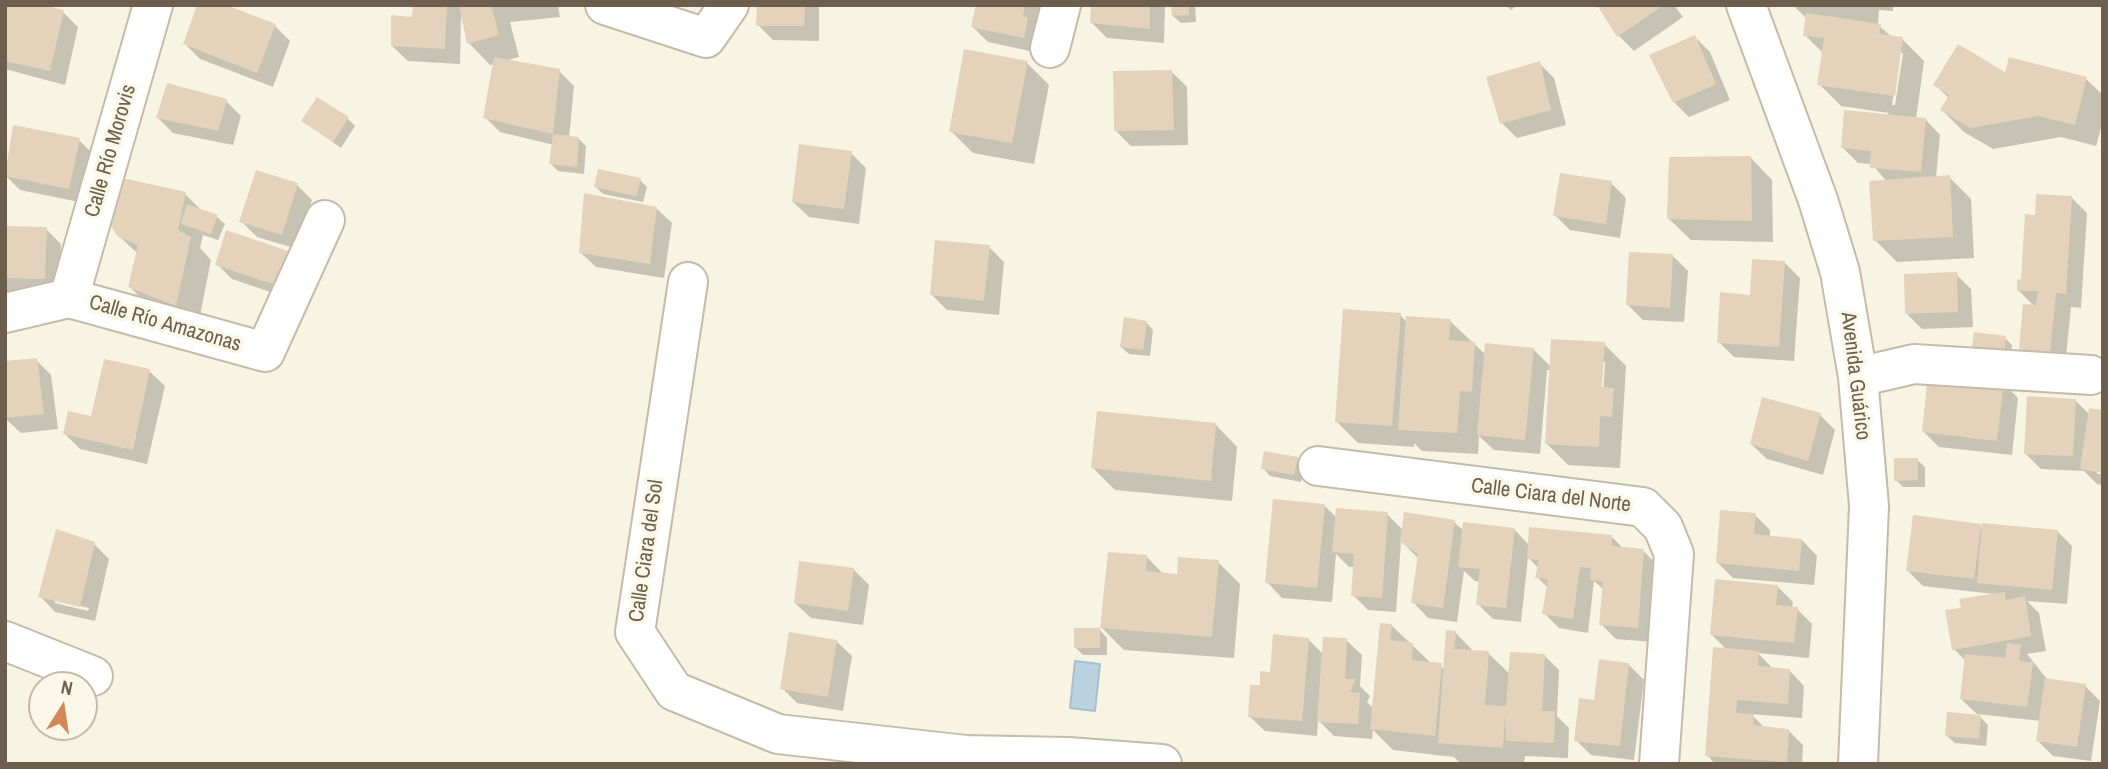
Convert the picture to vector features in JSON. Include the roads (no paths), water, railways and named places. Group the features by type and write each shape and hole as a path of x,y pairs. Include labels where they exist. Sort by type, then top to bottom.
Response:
{"street":[{"name":"Calle Río Morovis","path":"69,298 153,5"},
{"path":"605,5 706,38 729,5"},
{"path":"1050,48 1060,5"},
{"name":"Avenida Guárico","path":"1746,5 1822,212 1840,272 1858,377 1869,506 1858,764"},
{"name":"Calle Río Amazonas","path":"5,313 69,298 265,352 325,220"},
{"name":"Calle Ciara del Sol","path":"688,282 635,632 674,691 778,734 966,755 1068,757 1162,764"},
{"path":"1858,377 1914,364 2091,375"},
{"name":"Calle Ciara del Norte","path":"1318,467 1643,507 1663,527 1674,554 1658,764"},
{"path":"5,641 80,671"}],"water":[{"path":"1075,661 1100,664 1095,711 1070,708"}]}
